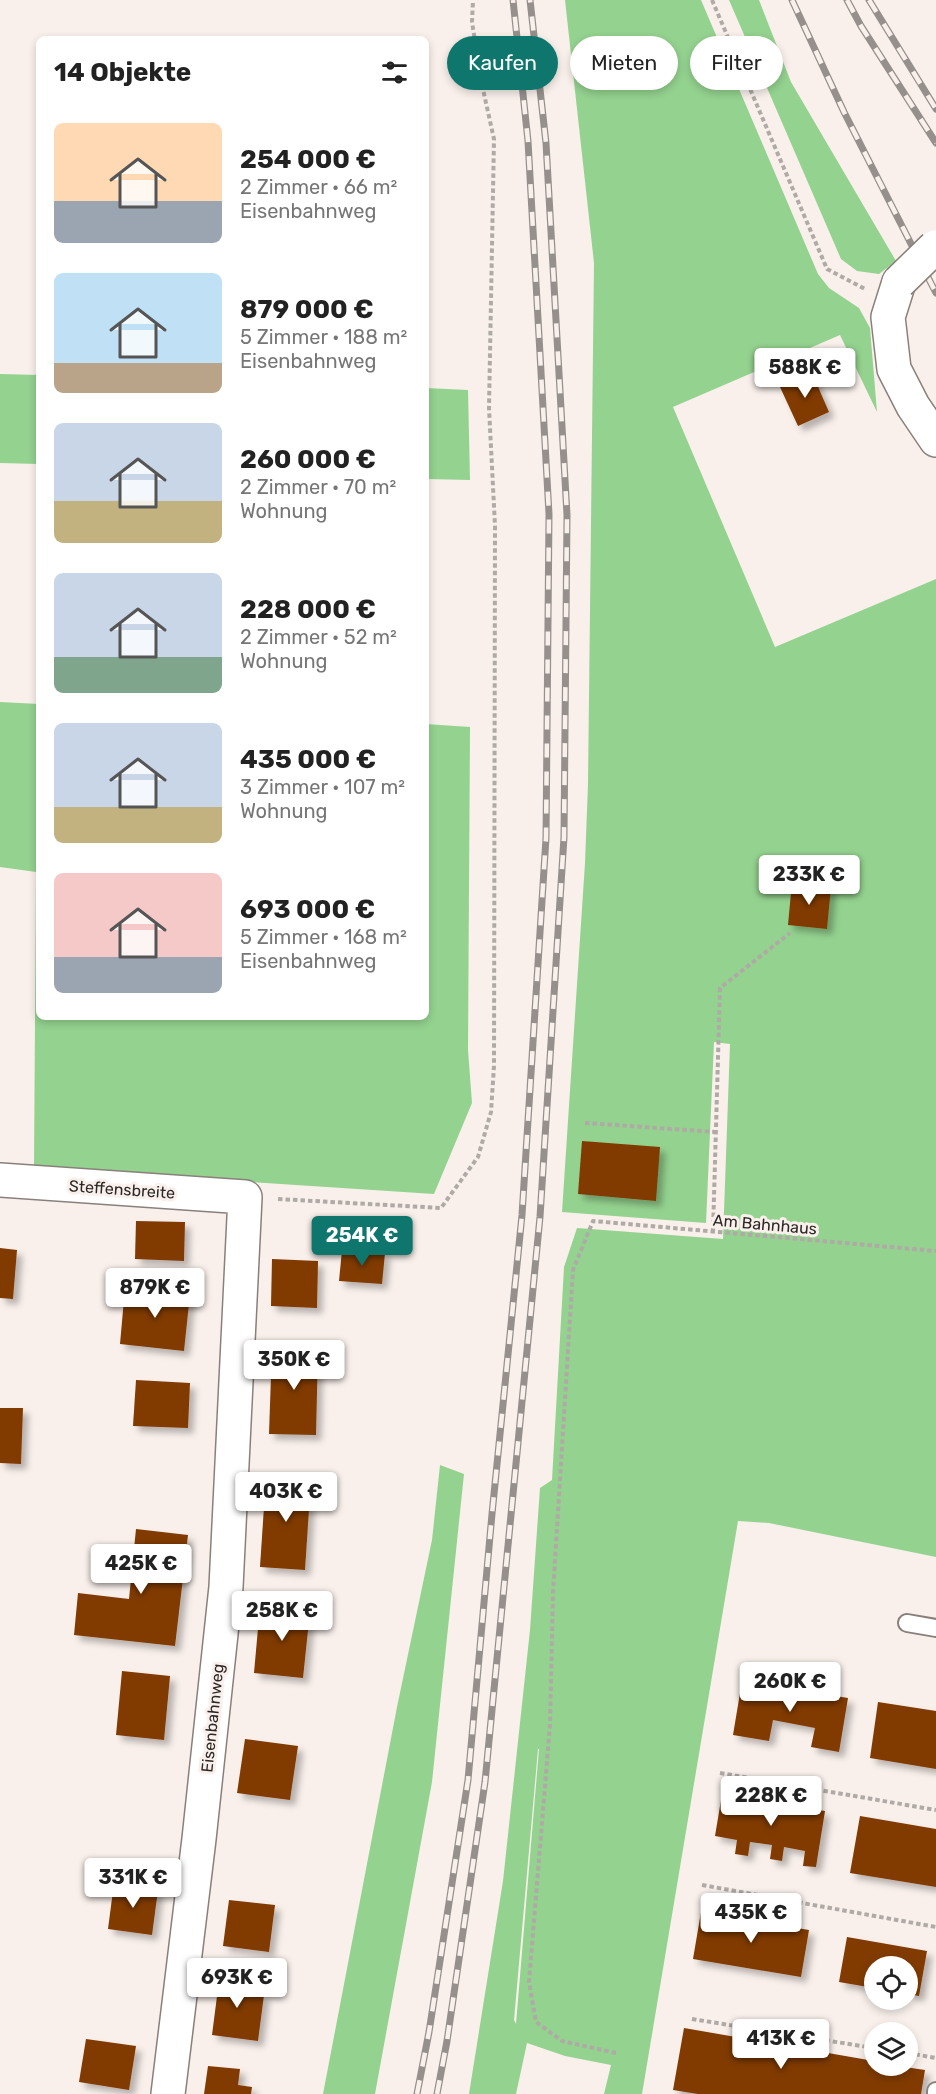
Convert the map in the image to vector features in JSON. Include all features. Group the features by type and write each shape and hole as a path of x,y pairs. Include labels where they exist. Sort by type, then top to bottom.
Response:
{"street":[{"path":"935,246 895,292 888,317 894,369 913,406 936,440"},
{"name":"Steffensbreite","path":"0,1180 245,1197"},
{"name":"Eisenbahnweg","path":"168,2094 200,1839 226,1587 245,1197"}],"lane":[{"path":"908,1623 936,1628"}],"path":[{"path":"245,1197 441,1208 478,1157 491,1112 494,1066 495,526 489,408 494,139 482,85 472,22 473,0"},
{"path":"712,0 827,269 895,292"},
{"path":"713,1232 720,988 790,933"},
{"path":"585,1122 716,1132"},
{"name":"Am Bahnhaus","path":"616,2053 562,2041 536,2022 528,1982 550,1725 553,1593 573,1270 593,1221 936,1251"},
{"path":"720,1773 936,1810"},
{"path":"702,1886 936,1927"},
{"path":"692,2019 864,2046"},
{"path":"918,2055 936,2058"}],"green space":[{"path":"565,0 701,0 716,36 690,36 690,90 739,90 818,274 829,288 859,308 870,328 877,412 840,335 673,407 775,647 936,579 936,1557 769,1523 738,1521 642,2094 604,2094 611,2065 565,2056 527,2043 516,2094 469,2094 503,1881 530,1630 540,1488 552,1480 564,1267 577,1228 723,1239 730,1044 714,1042 706,1223 562,1212 588,784 594,263 575,90 678,90 678,36 570,36 570,45","holes":["539,1749 516,2024 514,2020"]},
{"path":"729,0 759,0 773,36 745,36"},
{"path":"783,62 791,82 896,261 879,274 857,271 841,259 768,90 783,90"},
{"path":"0,374 36,375 36,464 0,463"},
{"path":"429,388 468,390 470,480 429,479"},
{"path":"0,702 36,704 36,872 0,867"},
{"path":"429,724 470,727 468,1050 472,1103 434,1194 34,1168 36,872 36,1020 429,1020"},
{"path":"440,1465 464,1474 432,1782 375,2094 323,2094 397,1707 432,1540"}],"building":[{"path":"812,373 829,412 798,426 780,387"},
{"path":"792,882 831,887 827,929 788,925"},
{"path":"582,1141 660,1147 656,1201 578,1194"},
{"path":"136,1221 185,1222 184,1261 135,1259"},
{"path":"0,1248 17,1250 13,1299 0,1298"},
{"path":"342,1250 385,1253 382,1284 339,1281"},
{"path":"272,1259 318,1261 317,1308 271,1306"},
{"path":"125,1288 190,1294 184,1351 120,1344"},
{"path":"272,1347 318,1349 316,1435 269,1434"},
{"path":"136,1380 190,1383 188,1428 133,1426"},
{"path":"0,1408 23,1408 21,1464 0,1463"},
{"path":"266,1477 311,1479 305,1570 260,1567"},
{"path":"136,1529 188,1535 175,1646 74,1635 78,1593 129,1599"},
{"path":"260,1606 310,1611 303,1678 254,1673"},
{"path":"122,1671 170,1676 164,1740 116,1735"},
{"path":"742,1681 848,1698 839,1752 811,1747 815,1728 773,1720 769,1741 733,1735"},
{"path":"878,1702 936,1711 936,1769 870,1758"},
{"path":"245,1739 298,1746 290,1800 237,1793"},
{"path":"722,1794 825,1811 816,1867 803,1866 805,1851 784,1847 782,1861 770,1859 772,1845 750,1842 748,1856 735,1854 737,1840 715,1836"},
{"path":"860,1816 936,1829 936,1887 850,1873"},
{"path":"114,1883 158,1890 152,1935 108,1929"},
{"path":"229,1900 275,1905 269,1952 223,1946"},
{"path":"701,1912 809,1930 801,1977 693,1959"},
{"path":"847,1937 927,1951 919,1996 918,1956 864,1956 864,1986 839,1982"},
{"path":"220,1973 252,1977 250,1993 264,1995 258,2041 212,2035"},
{"path":"684,2028 864,2059 864,2076 918,2076 918,2069 925,2070 921,2094 698,2094 673,2090"},
{"path":"86,2039 136,2046 129,2090 79,2082"},
{"path":"208,2066 240,2069 238,2085 252,2087 251,2094 204,2094"}],"railway":[{"path":"417,2094 429,2032 468,1780 522,1215 546,838 549,514 528,141 513,0"},
{"path":"437,2094 447,2041 485,1782 540,1217 564,837 567,515 546,143 530,0"},
{"path":"792,0 844,112 936,293"},
{"path":"847,0 861,26 936,143"},
{"path":"869,0 936,109"}]}
